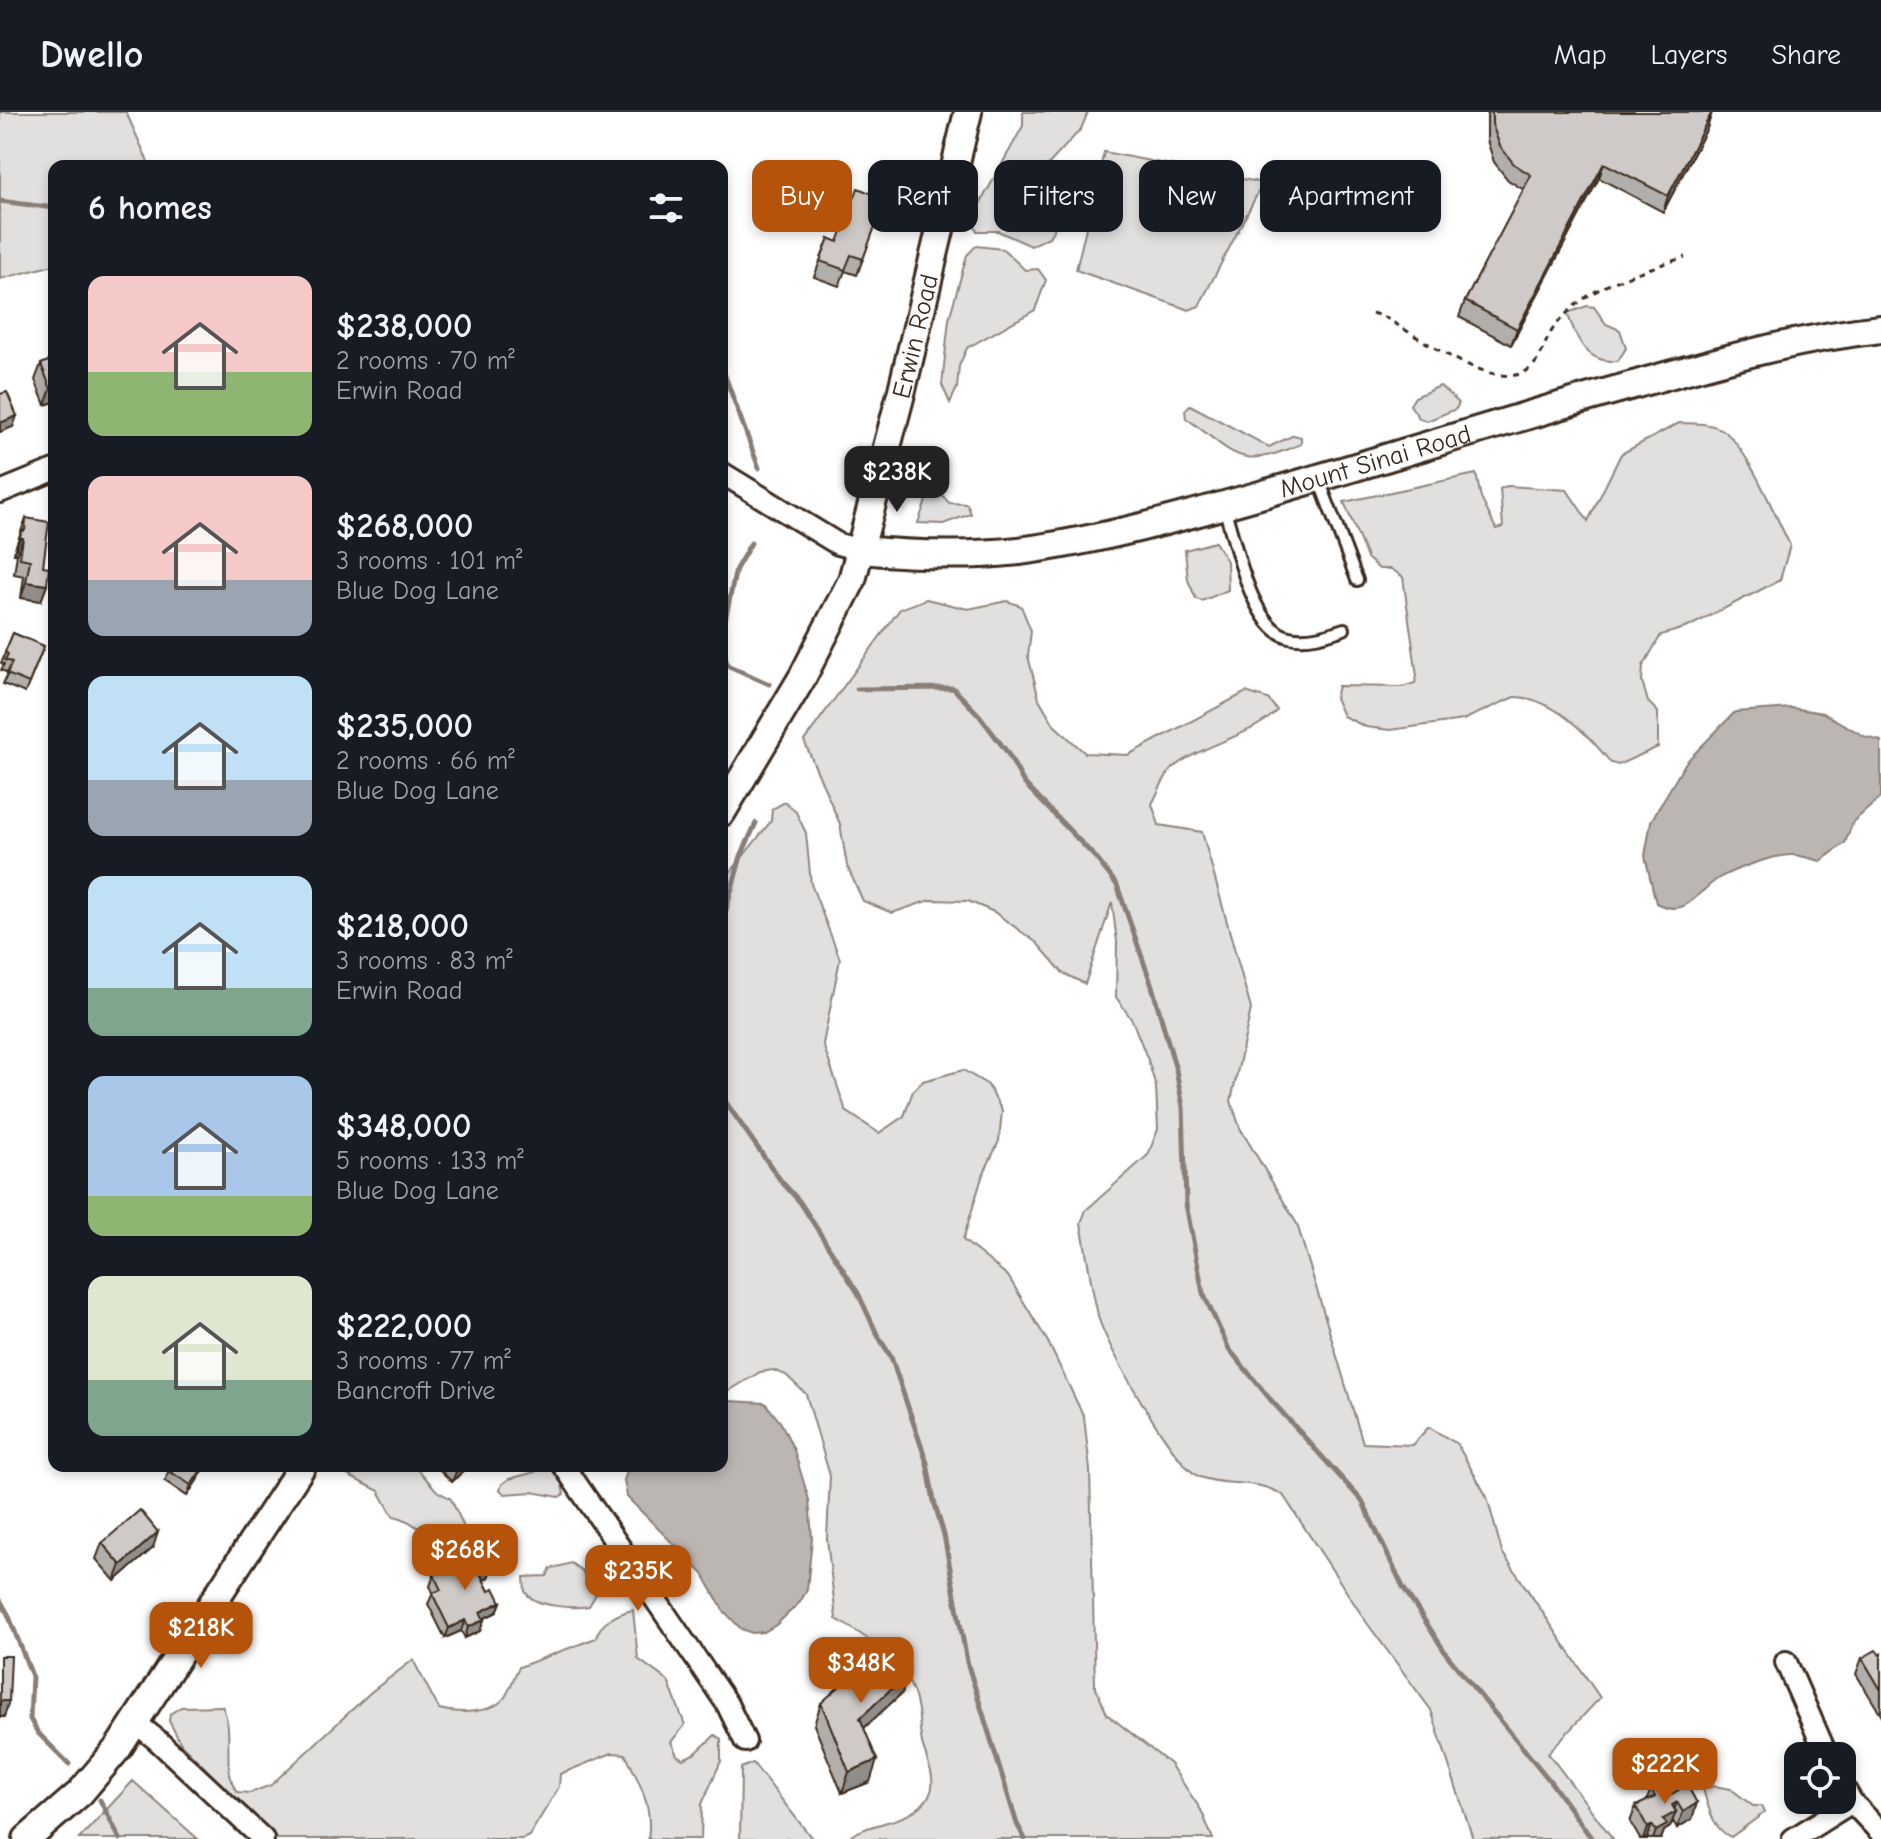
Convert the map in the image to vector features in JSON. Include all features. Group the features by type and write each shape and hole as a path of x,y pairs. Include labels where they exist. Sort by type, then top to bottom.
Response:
{"main road":[{"name":"Erwin Road","path":"728,802 847,592 861,550 902,390 968,112"},
{"name":"Mount Sinai Road","path":"861,550 912,555 964,555 1020,550 1126,530 1224,505 1496,423 1727,358 1814,338 1881,329"},
{"path":"27,1839 80,1793 118,1748 298,1472"}],"street":[{"path":"0,492 48,472"},
{"path":"728,477 838,544 861,550"},
{"path":"568,1472 727,1704 745,1741"},
{"path":"1786,1662 1821,1742"},
{"path":"136,1723 263,1839"},
{"path":"1856,1804 1881,1833"},
{"path":"1793,1839 1823,1814"}],"lane":[{"path":"1318,478 1357,580"},
{"path":"1224,505 1255,605 1268,625 1287,637 1315,638 1344,629"}],"path":[{"path":"1372,313 1473,368 1505,377 1517,376 1528,370 1543,354 1552,330 1571,309 1598,290 1685,257"}],"shaded area":[{"path":"0,112 126,112 147,160 48,160 48,267 0,279"},
{"path":"1023,112 1088,112 1081,129 1053,160 1004,160 1023,126"},
{"path":"1104,152 1145,160 1139,160 1139,232 1238,232 1199,306 1189,310 1076,270 1085,232 1123,232 1123,160 1102,160"},
{"path":"994,178 994,231 978,231 978,207"},
{"path":"1244,179 1260,182 1260,189 1244,220"},
{"path":"1000,232 1052,232 1049,237 1031,246"},
{"path":"976,246 1003,249 1025,270 1038,269 1046,280 1035,310 967,348 950,403 942,385 949,319 967,255"},
{"path":"1587,306 1594,307 1606,324 1620,330 1626,348 1618,361 1607,361 1590,354 1579,340 1567,313"},
{"path":"1440,386 1459,403 1456,409 1427,421 1419,418 1410,405 1415,397"},
{"path":"1190,405 1269,447 1294,435 1301,437 1301,444 1264,457 1239,455 1186,418 1185,410"},
{"path":"1679,423 1712,426 1732,438 1751,466 1790,545 1780,580 1688,627 1661,635 1643,666 1642,681 1648,702 1658,712 1658,747 1618,765 1611,763 1592,740 1556,710 1542,703 1514,697 1463,720 1390,730 1366,727 1343,716 1335,698 1338,686 1402,687 1415,683 1417,676 1403,577 1391,569 1379,569 1367,558 1344,502 1476,474 1481,498 1496,529 1503,527 1500,489 1507,486 1567,490 1588,521 1621,454"},
{"path":"932,484 949,503 967,504 971,514 943,524 918,523"},
{"path":"1215,542 1227,561 1228,590 1202,601 1196,599 1188,580 1185,550"},
{"path":"926,599 968,609 1007,601 1021,606 1031,631 1028,656 1039,699 1055,726 1085,753 1128,755 1246,692 1268,699 1277,710 1257,726 1185,759 1170,770 1152,804 1159,825 1202,832 1251,1009 1231,1101 1240,1128 1297,1224 1363,1443 1412,1445 1429,1427 1457,1444 1487,1497 1502,1552 1600,1698 1548,1753 1613,1839 1473,1839 1431,1710 1367,1623 1283,1495 1261,1486 1200,1477 1189,1469 1160,1431 1115,1354 1099,1319 1081,1223 1086,1210 1148,1155 1158,1129 1156,1087 1148,1060 1132,1020 1116,997 1117,942 1112,902 1085,984 1063,973 1037,943 994,912 968,901 930,900 892,913 863,901 847,866 840,824 804,741 900,609"},
{"path":"1792,708 1823,713 1866,737 1881,741 1881,797 1853,822 1845,843 1821,861 1794,855 1773,858 1719,878 1683,906 1667,907 1656,903 1645,856 1651,821 1686,762 1735,712"},
{"path":"785,802 796,812 806,833 811,884 840,959 823,1044 846,1111 879,1133 904,1116 913,1091 923,1081 963,1070 988,1085 1002,1111 999,1141 982,1177 963,1240 1008,1276 1048,1342 1084,1417 1090,1470 1095,1686 1107,1714 1170,1764 1201,1810 1213,1839 846,1839 913,1812 930,1794 932,1777 922,1742 917,1705 906,1677 874,1643 836,1619 827,1539 830,1476 806,1394 786,1375 773,1370 760,1372 728,1391 728,875 771,821 772,809"},
{"path":"728,1402 765,1403 781,1423 794,1450 809,1500 812,1538 807,1590 800,1602 764,1632 752,1633 741,1629 723,1610 703,1574 627,1497 624,1480 627,1472 728,1472"},
{"path":"346,1472 420,1472 437,1491 451,1499 463,1525 464,1546 452,1552 437,1543 409,1522 393,1516 379,1491"},
{"path":"535,1472 559,1472 564,1494 559,1497 532,1492 505,1494 500,1490 509,1479"},
{"path":"571,1563 582,1571 596,1594 589,1606 544,1604 525,1591 524,1577 547,1576 550,1569"},
{"path":"633,1610 638,1659 668,1681 685,1725 671,1742 677,1755 683,1759 696,1753 715,1735 721,1739 721,1761 702,1804 701,1839 648,1839 649,1816 640,1785 625,1754 612,1753 560,1774 559,1787 529,1836 523,1839 277,1839 181,1744 169,1721 170,1714 181,1707 222,1706 228,1727 232,1782 237,1792 250,1793 271,1785 371,1692 413,1660 439,1709 455,1712 484,1710 505,1697 519,1667 596,1638 610,1620"},
{"path":"753,1763 813,1839 740,1839 741,1768"},
{"path":"133,1781 198,1839 79,1839"},
{"path":"1714,1786 1731,1789 1753,1806 1761,1806 1764,1813 1731,1837 1725,1834 1709,1810 1703,1789"}],"building":[{"path":"1492,112 1712,112 1668,196 1604,163 1517,329 1465,301 1531,175 1514,164 1500,146 1492,124"},
{"path":"858,188 868,192 868,232 873,232 863,259 851,255 845,270 820,261 829,238 838,242 842,232 852,232 852,204"},
{"path":"48,361 48,382 41,364"},
{"path":"7,392 17,416 0,423 0,394"},
{"path":"26,518 48,522 43,566 48,567 47,585 26,582 30,560 20,558 21,532 25,530"},
{"path":"13,633 44,646 29,683 7,674 12,662 5,660 8,654 5,652"},
{"path":"171,1472 200,1472 191,1485"},
{"path":"140,1510 158,1532 121,1565 102,1543"},
{"path":"485,1551 492,1567 480,1573 489,1591 494,1588 501,1602 480,1612 484,1620 468,1627 465,1620 449,1628 432,1593 441,1590 434,1575"},
{"path":"885,1645 909,1672 860,1718 877,1760 849,1772 821,1703"},
{"path":"1876,1650 1881,1654 1881,1690 1862,1658"},
{"path":"0,1656 11,1656 9,1701 0,1701"},
{"path":"1660,1783 1668,1796 1687,1785 1697,1803 1683,1812 1677,1802 1672,1805 1676,1812 1663,1819 1667,1825 1656,1831 1652,1825 1648,1828 1636,1806 1655,1797 1651,1789"}],"waterway":[{"path":"0,201 48,207"},
{"path":"728,384 759,468"},
{"path":"728,606 736,569 751,543"},
{"path":"728,665 769,684"},
{"path":"857,689 953,688 979,715 1007,752 1024,783 1096,858 1117,885 1152,986 1176,1070 1183,1107 1186,1204 1203,1293 1229,1349 1362,1501 1403,1587 1447,1655 1550,1781 1592,1839"},
{"path":"728,903 741,856 756,823"},
{"path":"728,1106 781,1181 800,1202 858,1293 891,1357 927,1463 944,1535 967,1662 1017,1824 1025,1839"},
{"path":"0,1600 32,1676 30,1719 38,1733 69,1764"},
{"path":"100,1800 120,1839"}]}
